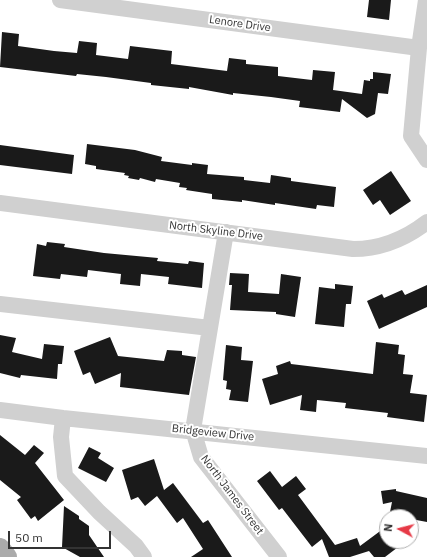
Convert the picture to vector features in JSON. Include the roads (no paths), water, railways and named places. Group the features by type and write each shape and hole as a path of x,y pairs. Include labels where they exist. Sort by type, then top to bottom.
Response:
{"main road":[{"path":"0,548 7,557"}],"street":[{"name":"Lenore Drive","path":"60,0 419,48"},
{"path":"426,0 419,48 411,136 427,160"},
{"name":"North Skyline Drive","path":"0,203 353,249 368,249 405,237 427,222"},
{"path":"193,430 226,232"},
{"path":"0,304 210,328"},
{"name":"Bridgeview Drive","path":"0,410 63,418 193,430 427,456"},
{"path":"63,418 62,436 65,476 99,512 136,546 144,557"},
{"name":"North James Street","path":"193,430 201,456 279,557"}]}
